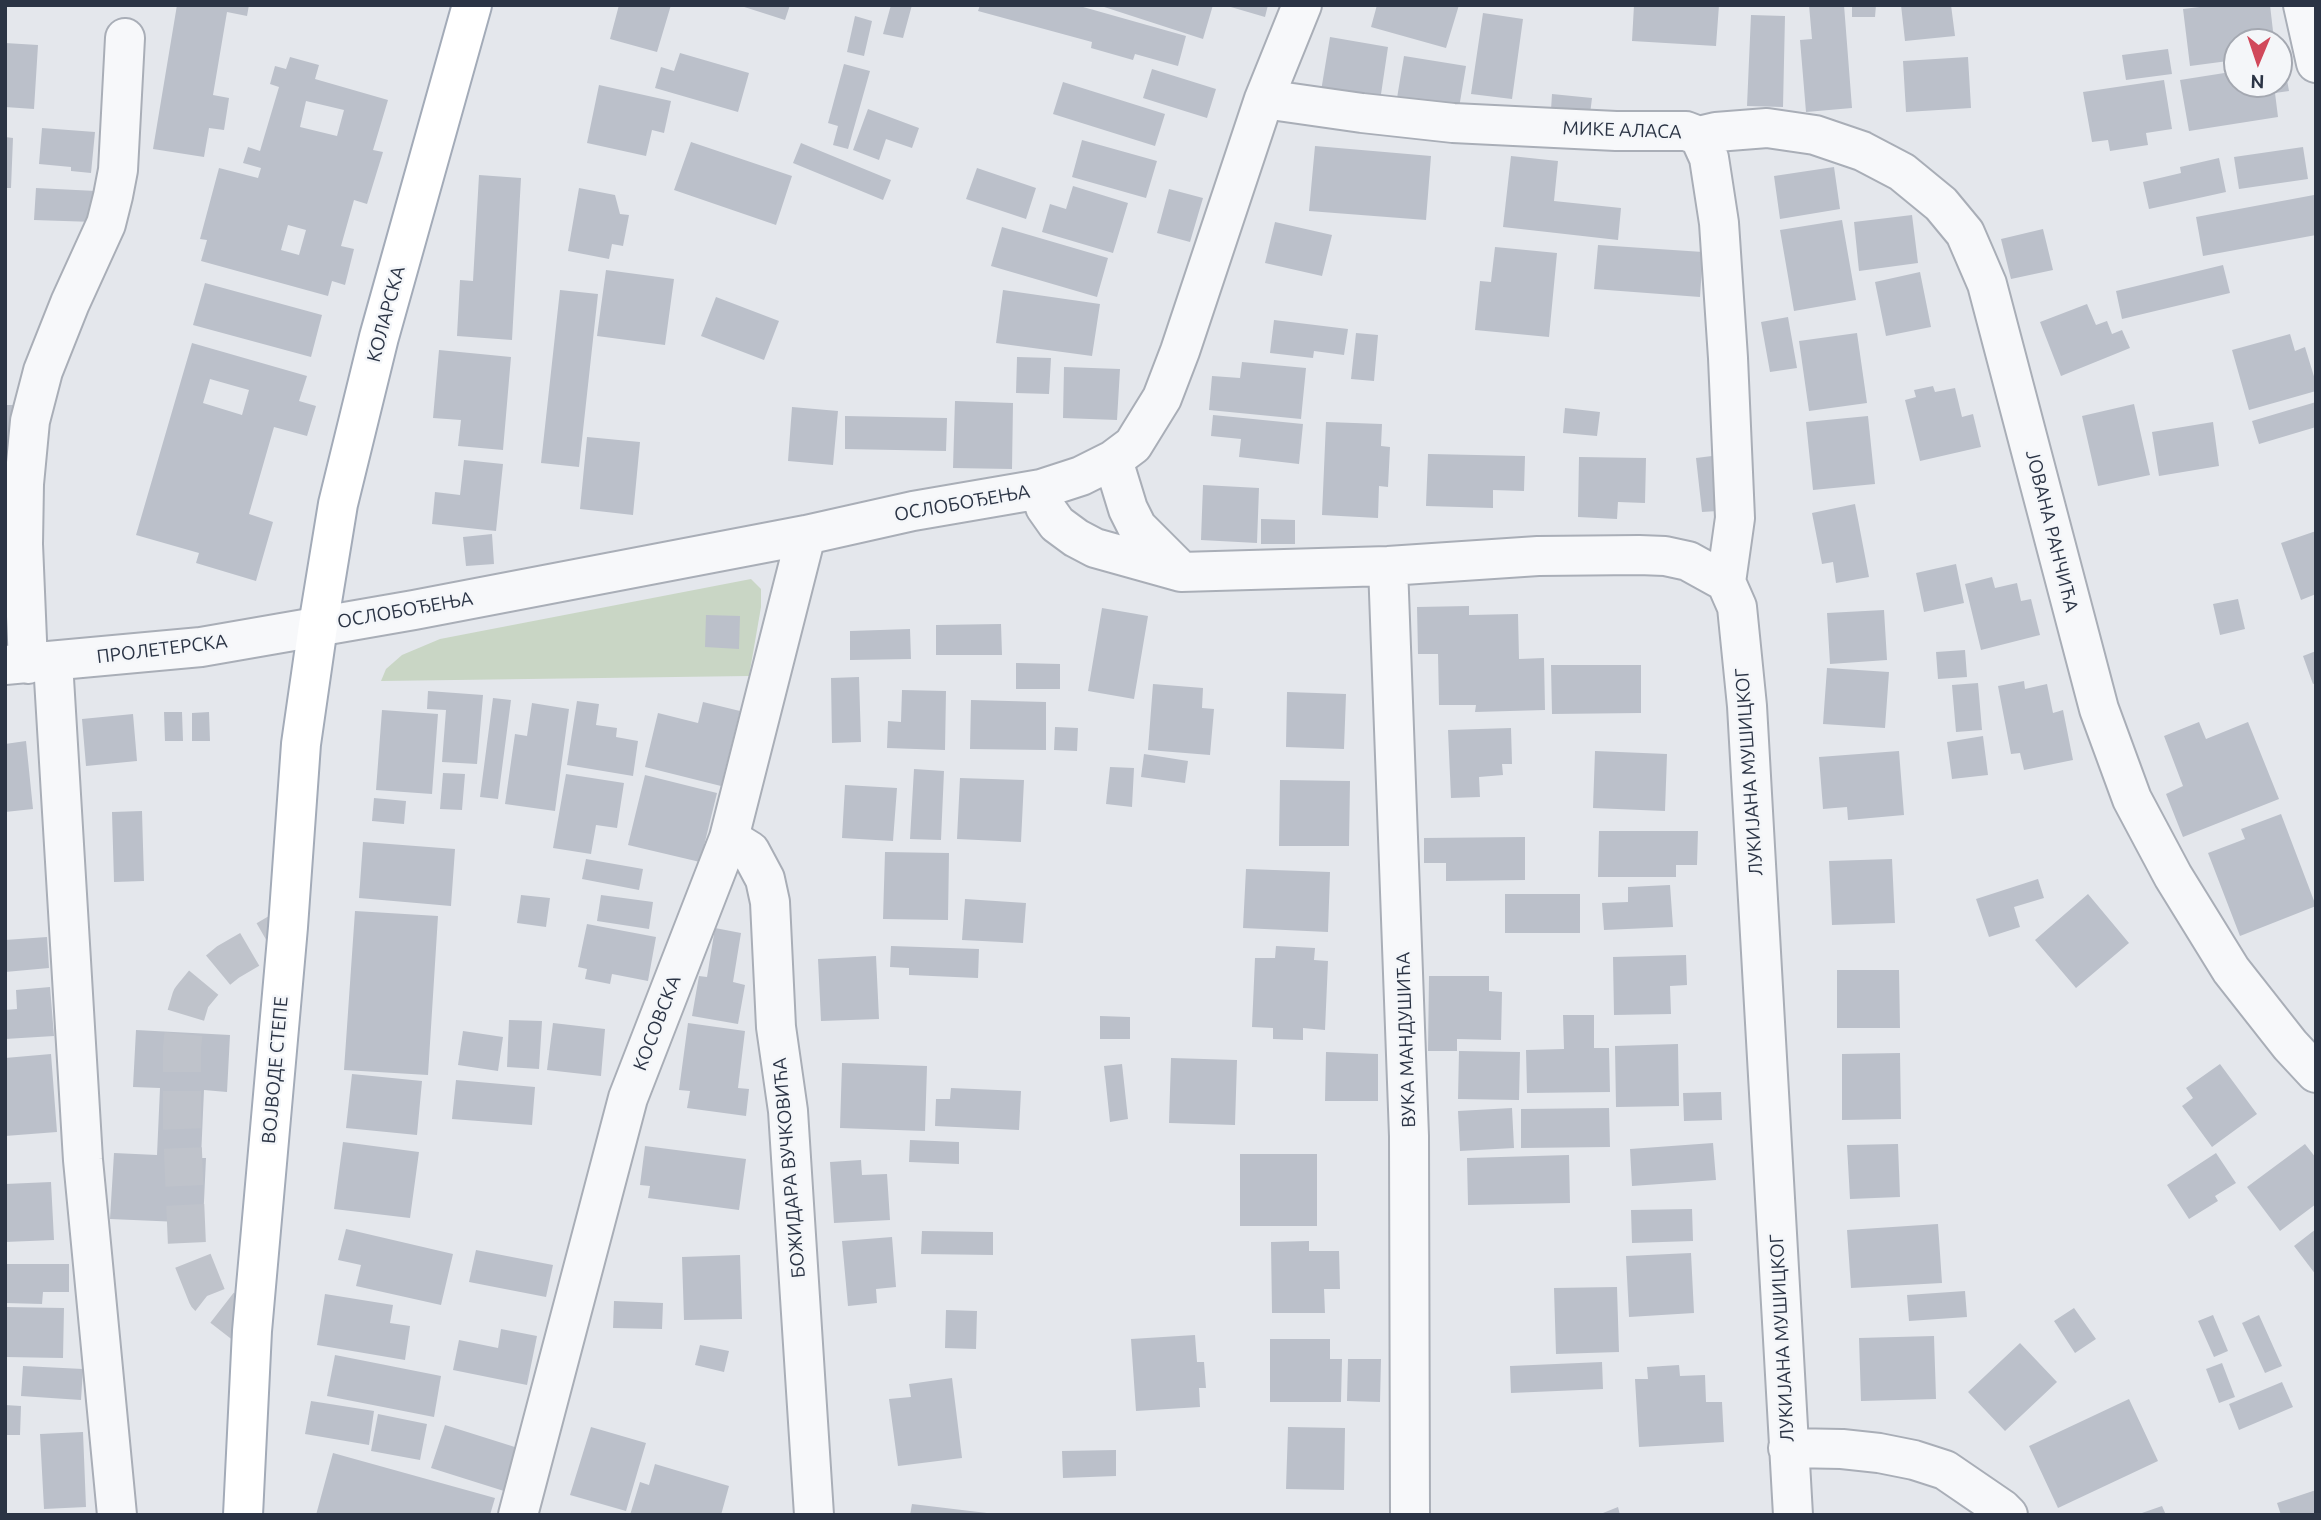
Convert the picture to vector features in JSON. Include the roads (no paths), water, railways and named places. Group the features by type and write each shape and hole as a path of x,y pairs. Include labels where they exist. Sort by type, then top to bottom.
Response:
{"main road":[{"name":"КОЛАРСКА","path":"318,626 338,503 379,337 472,5"},
{"name":"ВОЈВОДЕ СТЕПЕ","path":"243,1515 256,1290 301,744 318,626"}],"street":[{"name":"ОСЛОБОЂЕЊА","path":"318,626 806,535 912,511 1041,489 1081,476 1113,460 1133,445 1162,398 1264,99 1303,5"},
{"path":"2303,5 2316,62"},
{"path":"117,1515 83,1160 28,664 23,544 24,484 30,421 43,371 108,215 118,170 125,38"},
{"name":"МИКЕ АЛАСА","path":"1264,99 1453,122 1616,131 1686,131 1699,136 1709,158 1719,223 1728,358 1735,519 1726,582"},
{"name":"ЈОВАНА РАНЧИЋА","path":"1699,136 1767,128 1815,135 1862,151 1902,172 1941,204 1965,233 1987,284 2099,709 2132,799 2173,876 2231,970 2290,1045 2316,1073"},
{"path":"1113,460 1128,509 1137,527 1181,572"},
{"path":"1041,489 1045,507 1057,524 1076,538 1095,548 1181,572 1388,566 1538,556 1665,555 1688,561 1726,582"},
{"name":"КОСОВСКА","path":"519,1515 628,1098 729,838 806,535"},
{"name":"ВУКА МАНДУШИЋА","path":"1388,566 1409,1136 1409,1515"},
{"name":"ЛУКИЈАНА МУШИЦКОГ","path":"1726,582 1737,607 1747,706 1793,1515"},
{"name":"ПРОЛЕТЕРСКА","path":"28,664 201,647 318,626"},
{"name":"БОЖИДАРА ВУЧКОВИЋА","path":"729,838 750,851 765,879 770,902 776,1027 788,1111 814,1515"},
{"path":"1788,1448 1854,1451 1914,1460 1945,1470 2008,1515"}],"tunnel":[{"path":"252,1331 207,1296 187,1246 182,1048 185,1018 191,998 205,981 228,962 288,927"}]}
